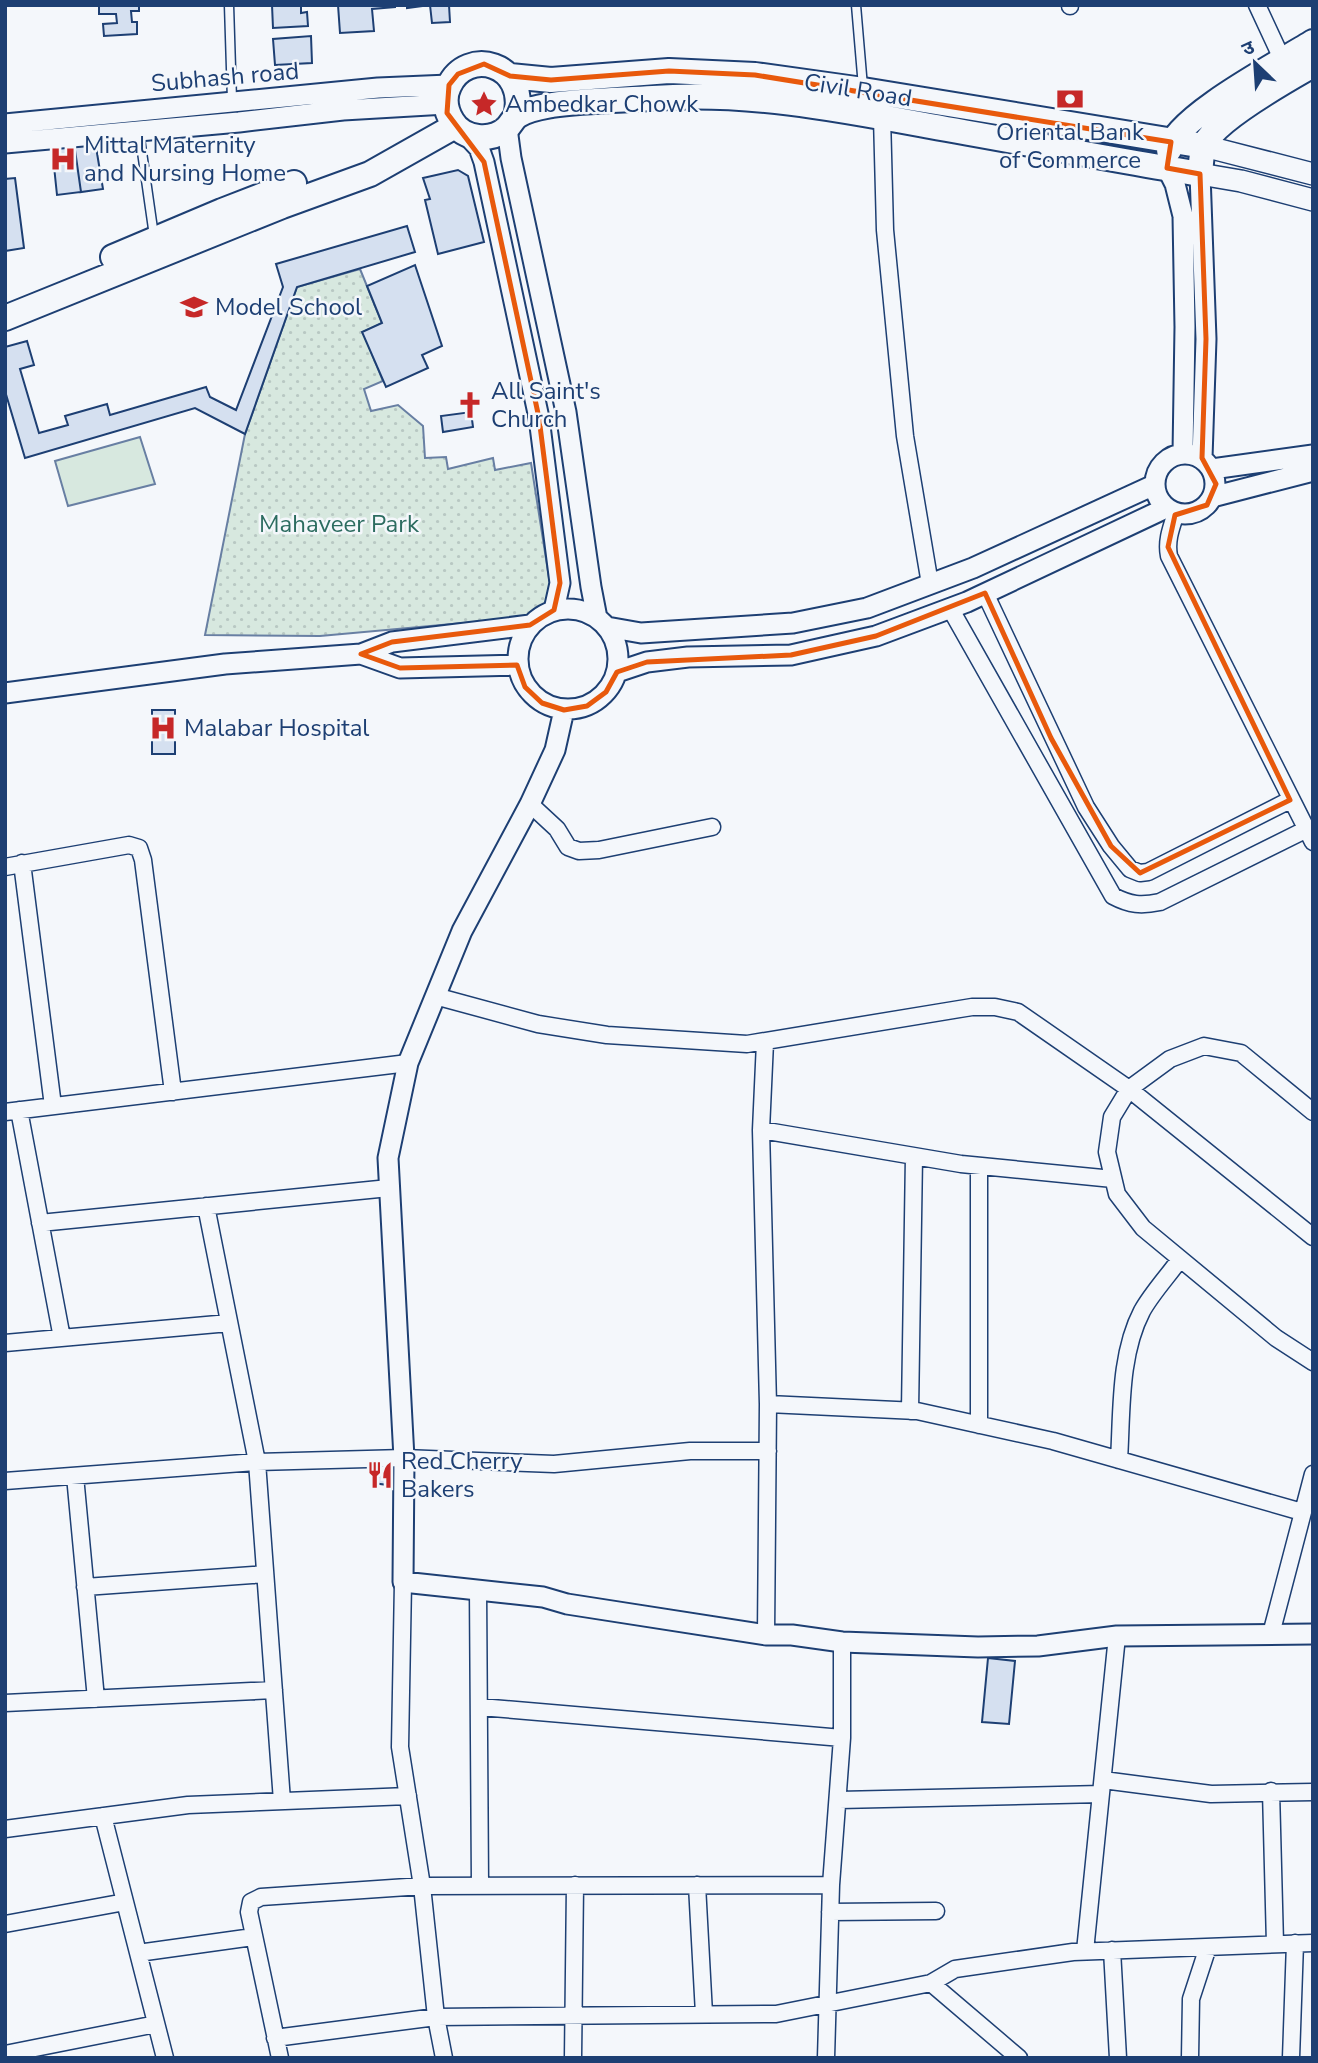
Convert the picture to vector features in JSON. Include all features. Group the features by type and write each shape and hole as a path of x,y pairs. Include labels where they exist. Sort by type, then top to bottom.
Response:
{"main road":[{"path":"1167,168 1171,142 1206,109 1313,42"},
{"path":"5,334 326,206 347,194 454,112 457,74 470,66 484,64 498,68 510,76 517,89 519,103 511,122 494,136 480,138 454,112"},
{"path":"1313,65 1266,93 1220,126 1204,146 1200,174 1241,181 1313,200"},
{"name":"Civil Road","path":"510,76 551,80 669,71 755,75 1204,146"},
{"name":"Civil Road","path":"511,122 530,110 554,105 671,97 753,98 882,117 1200,174"},
{"path":"1204,146 1313,174"},
{"path":"5,318 282,205 370,174"},
{"path":"5,304 222,211 309,177 370,174"}],"street":[{"path":"1257,5 1283,61"},
{"name":"Subhash road","path":"5,143 107,123 138,110 277,96 454,112"},
{"path":"277,96 277,118"},
{"name":"Subhash road","path":"5,124 107,123 139,130 277,118 334,101"},
{"path":"454,112 479,148 484,162 539,418 559,583 554,610"},
{"path":"882,117 885,230 905,436 930,584"},
{"path":"511,122 511,158 566,412 591,587 602,622 614,639 618,655 617,672 606,692 587,706 564,710 542,703 525,687 517,665 519,644 530,625"},
{"path":"617,672 648,662 688,657 791,655 876,636 950,608 1171,511 1194,513 1207,505 1216,484 1199,460 1185,327 1183,216 1175,184 1167,168"},
{"path":"1199,460 1206,339 1200,174"},
{"path":"1171,511 1156,496 1154,485 1159,467 1171,456 1199,460 1313,455"},
{"path":"1212,497 1313,471"},
{"path":"5,693 225,664 361,654 392,642 530,625 554,610 569,608 585,611 602,622 641,633 793,623 866,608 985,563 1154,485"},
{"path":"950,608 1113,896 1128,904 1160,902 1309,836 1170,556 1168,547 1171,511"},
{"path":"985,593 1086,807 1111,846 1130,869 1140,873 1147,872 1290,800"},
{"path":"361,654 400,668 517,665"},
{"path":"444,2058 436,2017 422,1886 400,1747 404,1458 388,1158 408,1063 462,930 530,804 555,750 564,710"},
{"path":"530,804 557,829 568,847 579,851 599,850 712,827"},
{"path":"5,866 128,845 139,848 173,1091"},
{"path":"22,863 53,1106"},
{"path":"435,996 538,1024 607,1035 723,1042 765,1042 972,1007 1009,1008 1129,1089 1313,1237"},
{"path":"765,1042 761,1130 768,1404 766,1635"},
{"path":"1313,1112 1241,1053 1204,1046 1171,1059 1129,1089 1112,1117 1107,1152 1117,1194 1143,1228 1276,1338 1313,1362"},
{"path":"62,1338 40,1223 12,1111 408,1063"},
{"path":"761,1130 979,1166 1113,1179"},
{"path":"910,1411 914,1156"},
{"path":"979,1166 979,1425"},
{"path":"40,1223 389,1188"},
{"path":"206,1206 257,1462 282,1801"},
{"path":"1119,1460 1125,1365 1132,1338 1142,1311 1180,1259"},
{"path":"5,1343 229,1323"},
{"path":"768,1404 910,1411 1052,1441 1302,1512"},
{"path":"5,1481 257,1462 404,1458 554,1464 690,1451 768,1451"},
{"path":"1271,1634 1313,1474"},
{"path":"75,1475 96,1699"},
{"path":"85,1587 265,1574"},
{"path":"403,1582 543,1597 567,1604 766,1635 792,1635 842,1642 978,1647 1038,1646 1117,1636 1313,1634"},
{"path":"478,1589 480,1885"},
{"path":"1085,1951 1117,1636"},
{"path":"826,2058 831,1885 842,1738 842,1642"},
{"path":"5,1703 274,1690"},
{"path":"480,1707 842,1738"},
{"path":"839,1800 1102,1787 1210,1794 1313,1792"},
{"path":"1271,1791 1275,1944"},
{"path":"5,1829 188,1805 408,1796"},
{"path":"103,1816 165,2058"},
{"path":"573,2058 575,1885"},
{"path":"697,1885 704,2014"},
{"path":"280,2058 249,1912 251,1902 261,1898 422,1886 831,1885"},
{"path":"5,1924 125,1902"},
{"path":"830,1912 936,1911"},
{"path":"138,1954 253,1937"},
{"path":"1291,2058 1295,1943"},
{"path":"275,2038 436,2017 776,2014 931,1983 955,1969 1085,1951 1313,1943"},
{"path":"1189,2058 1191,1999 1208,1947"},
{"path":"1112,1950 1118,2058"},
{"path":"931,1983 1019,2058"},
{"path":"5,2054 156,2024"}],"lane":[{"path":"229,5 232,100"},
{"path":"856,5 863,90"},
{"path":"138,110 155,239"}],"highlighted area":[{"path":"484,64 510,76 551,80 669,71 755,75 1171,142 1167,168 1200,174 1206,339 1202,458 1216,484 1207,505 1175,515 1168,547 1290,800 1140,873 1111,846 1051,738 985,593 876,636 791,655 647,662 617,672 606,692 587,706 564,710 542,703 525,687 517,665 400,668 361,654 392,642 530,625 554,610 560,583 539,418 484,162 447,113 449,85 458,74"}],"green space":[{"name":"Mahaveer Park","path":"360,269 382,323 363,332 383,381 364,389 371,411 398,405 423,426 425,458 446,457 448,469 493,458 495,470 531,463 552,597 530,617 320,636 205,635 245,434 297,287"},
{"path":"140,437 155,484 68,506 55,461"}],"building":[{"path":"99,5 139,5 139,11 131,11 132,22 137,22 137,34 104,36 103,24 117,23 116,14 99,14"},
{"path":"272,5 301,5 301,13 307,12 308,26 273,28"},
{"path":"338,5 395,7 372,9 374,31 340,33"},
{"path":"407,5 430,5 407,8"},
{"path":"430,5 449,5 450,22 432,23"},
{"path":"311,36 312,63 275,65 273,39"},
{"path":"95,141 103,189 81,192 74,143"},
{"path":"74,143 81,192 57,195 52,147"},
{"path":"458,170 468,176 484,242 438,254 425,200 430,199 423,178"},
{"path":"15,178 24,248 5,251 5,179"},
{"path":"407,226 415,252 297,287 245,434 195,408 25,458 5,391 5,347 27,341 34,365 20,369 39,433 68,425 65,416 107,404 110,415 206,387 210,397 236,410 283,287 276,264"},
{"path":"415,265 442,346 422,355 428,368 386,387 362,332 382,323 367,286"},
{"path":"471,412 473,427 443,432 441,416"},
{"path":"152,710 175,710 175,754 152,754"},
{"name":"Red Cherry Bakers","path":"371,1466 386,1466 388,1485 373,1483"},
{"path":"988,1658 1015,1661 1009,1724 982,1722"}],"place":[{"name":"Oriental Bank of Commerce","path":"1070,99"},
{"name":"Ambedkar Chowk","path":"484,104"},
{"name":"Mittal Maternity and Nursing Home","path":"63,159"},
{"name":"Model School","path":"194,307"},
{"name":"All Saint's Church","path":"470,405"},
{"name":"Malabar Hospital","path":"163,728"},
{"name":"Red Cherry Bakers","path":"380,1475"}]}
